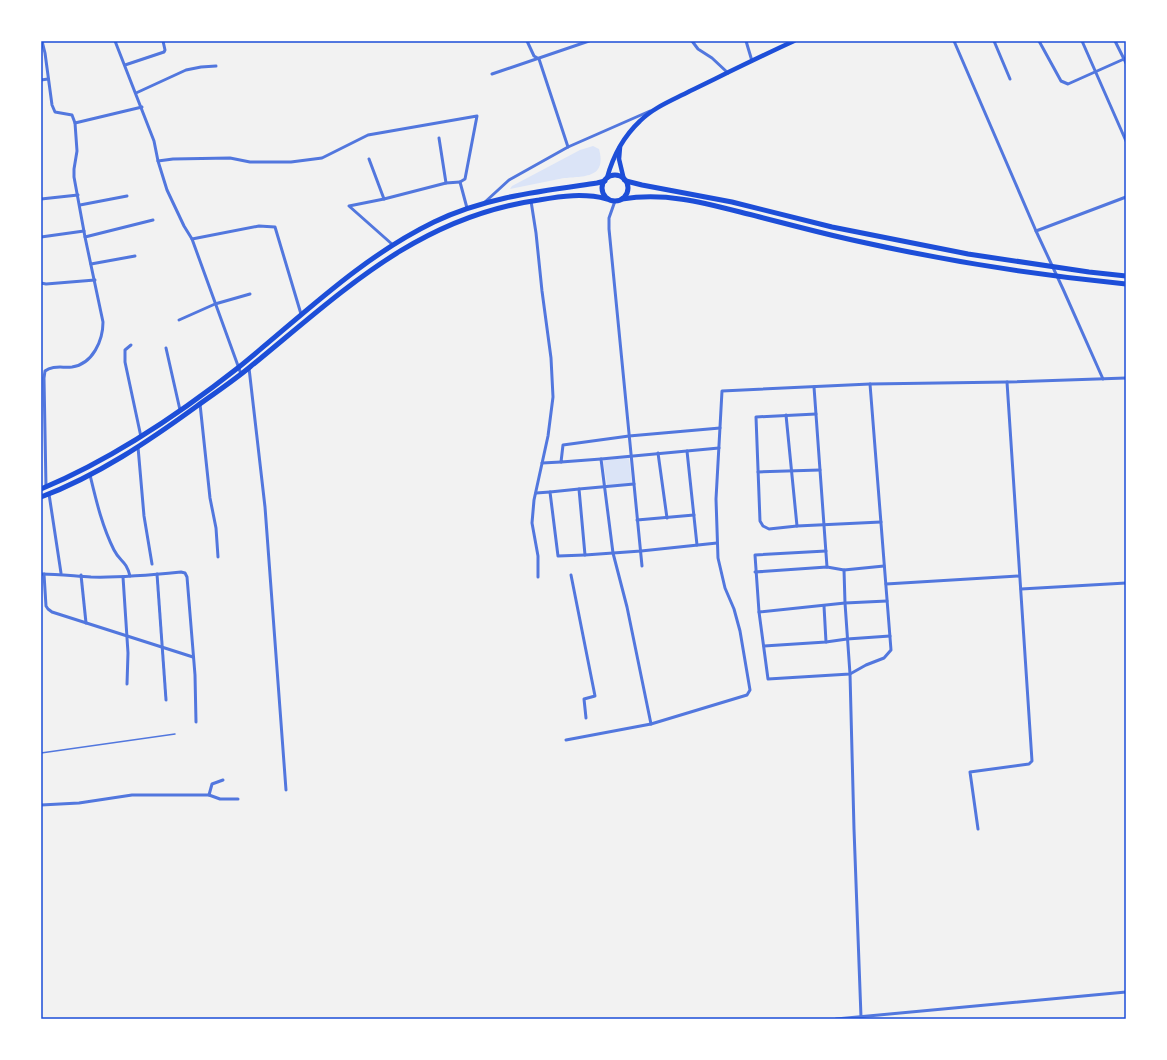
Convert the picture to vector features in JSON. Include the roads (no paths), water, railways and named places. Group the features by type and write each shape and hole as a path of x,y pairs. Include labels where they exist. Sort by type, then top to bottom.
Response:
{"highway":[{"path":"43,488 99,461 141,437 238,367 341,282 393,245 434,222 467,208 504,198 597,183 615,176 642,185 732,202 832,227 968,254 1126,276"},
{"path":"606,179 602,188 604,196 607,199"},
{"path":"622,199 627,193 628,189 625,180"},
{"path":"41,497 90,474 138,447 250,368 329,302 369,271 398,252 437,230 469,217 506,206 530,201 570,195 585,195 615,202 622,199 639,196 677,198 858,241 972,264 1058,277 1126,284"}],"main road":[{"path":"606,179 611,162 620,146 640,121 658,108 794,41"},
{"path":"620,146 619,159 625,180"}],"street":[{"path":"42,41 53,109 58,113 72,115 75,123 77,151 74,169 85,237 92,264 103,322 101,341 94,353 82,364 49,368 45,371 43,488"},
{"path":"115,41 154,141 158,161 167,190 184,226 192,239 241,374"},
{"path":"125,65 164,52 163,41"},
{"path":"527,41 534,56 539,59 568,147"},
{"path":"492,74 589,41"},
{"path":"692,41 698,49 712,58 728,73"},
{"path":"746,41 752,61"},
{"path":"954,41 1036,231 1103,379"},
{"path":"994,41 1010,79"},
{"path":"1039,41 1061,81 1068,84 1125,59"},
{"path":"1082,41 1126,141"},
{"path":"1116,41 1126,63"},
{"path":"136,93 186,70 216,66"},
{"path":"41,80 48,79"},
{"path":"75,123 142,107"},
{"path":"483,204 509,180 568,147 658,108"},
{"path":"158,161 173,159 230,158 250,162 291,162 322,158 368,135 477,116 465,179 460,182 446,183 384,199 349,206 393,245"},
{"path":"439,138 446,183"},
{"path":"369,159 384,199"},
{"path":"460,182 467,208"},
{"path":"41,199 78,195"},
{"path":"80,205 127,196"},
{"path":"1036,231 1126,197"},
{"path":"530,201 536,233 553,398 548,436 536,493 532,523 538,556 538,577"},
{"path":"615,202 609,218 608,229 642,566"},
{"path":"85,237 153,220"},
{"path":"192,239 259,226 275,227 301,314"},
{"path":"41,237 84,231"},
{"path":"92,264 135,256"},
{"path":"41,283 46,284 94,280"},
{"path":"179,320 215,304 250,294"},
{"path":"131,345 125,350 125,362 141,437"},
{"path":"166,348 180,410"},
{"path":"250,368 265,507 286,790"},
{"path":"566,740 651,724 747,695 750,690 740,631 734,609 725,588 718,558 716,514 722,391 870,384 1007,382 1126,378"},
{"path":"978,829 970,772 1029,764 1032,761 1007,382"},
{"path":"826,551 755,555 755,572 768,679 850,674 866,665 884,658 891,650 870,384"},
{"path":"814,387 827,567"},
{"path":"200,404 210,498 216,528 218,558"},
{"path":"816,414 756,417 760,520 763,526 769,529 881,522"},
{"path":"786,415 798,526"},
{"path":"562,462 562,445 629,436 720,428"},
{"path":"138,447 144,516 152,564"},
{"path":"542,464 719,448"},
{"path":"687,451 697,546"},
{"path":"658,454 667,518"},
{"path":"601,459 606,487 613,553 627,607 651,724"},
{"path":"758,472 820,470"},
{"path":"90,474 100,512 114,551 125,562 130,576"},
{"path":"536,493 634,484"},
{"path":"579,489 584,555"},
{"path":"550,492 558,556 641,551 717,544"},
{"path":"49,494 61,574"},
{"path":"637,520 694,515"},
{"path":"755,572 827,567 844,570 884,566"},
{"path":"844,570 850,674 861,1017"},
{"path":"193,657 52,612 46,606 43,574 123,577 181,572 185,573 187,577 193,657 196,722"},
{"path":"157,574 166,700"},
{"path":"81,575 86,623"},
{"path":"572,575 595,696 584,699 586,718"},
{"path":"886,584 1019,576"},
{"path":"123,577 128,653 127,684"},
{"path":"1021,589 1126,583"},
{"path":"760,612 845,603 887,601"},
{"path":"824,606 826,642"},
{"path":"764,646 890,636"},
{"path":"210,795 212,784 223,780"},
{"path":"41,805 79,803 132,795 210,795 220,799 238,799"},
{"path":"836,1019 1126,992"}],"lane":[{"path":"41,753 175,734"}]}
